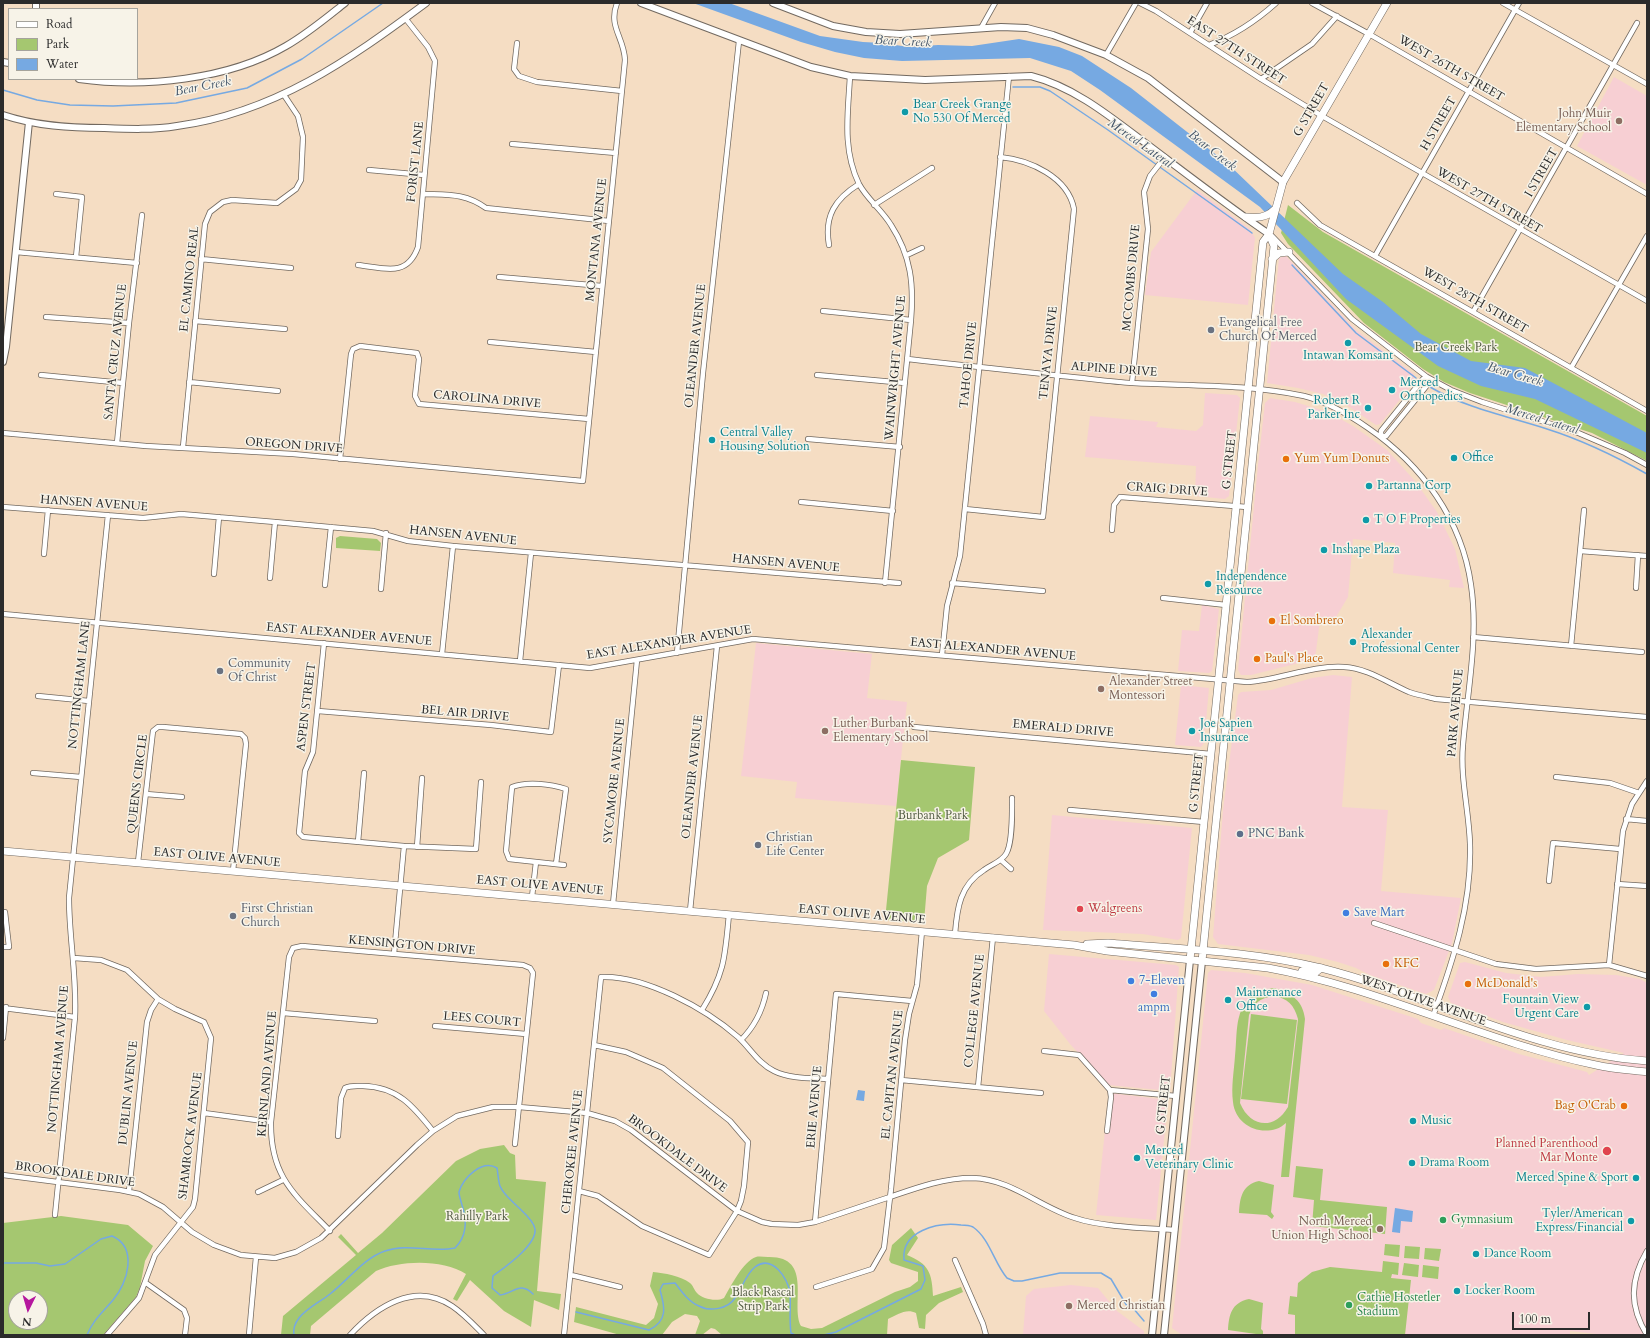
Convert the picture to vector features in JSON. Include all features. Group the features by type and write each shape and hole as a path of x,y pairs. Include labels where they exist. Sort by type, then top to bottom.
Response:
{"main road":[{"name":"G STREET","path":"1190,960 1263,242 1269,234 1274,210 1283,182 1387,3"},
{"path":"1246,217 1260,217 1270,214 1274,210"},
{"name":"G STREET","path":"1202,961 1274,246 1269,234"},
{"path":"1272,259 1279,253 1289,252"},
{"name":"EAST OLIVE AVENUE","path":"3,851 993,937 1074,945 1107,951 1190,960"},
{"name":"EAST OLIVE AVENUE","path":"1074,945 1108,943 1191,950"},
{"name":"WEST OLIVE AVENUE","path":"1191,950 1271,959 1321,968 1550,1044 1608,1057 1647,1061"},
{"name":"WEST OLIVE AVENUE","path":"1190,960 1291,972 1355,990 1492,1037 1556,1055 1597,1065 1647,1072"},
{"path":"1291,972 1297,970 1315,973 1321,968"}],"street":[{"path":"87,80 141,81 188,79 217,74 234,69 285,47 309,32 345,3"},
{"path":"3,115 29,122 133,129 176,127 239,113 284,95 338,66 426,3"},
{"name":"MONTANA AVENUE","path":"583,481 622,91 624,49 616,32 614,22 617,3"},
{"path":"641,3 739,41 812,67 850,76 925,80 1031,76 1063,86 1117,122 1163,160 1269,234 1289,252 1352,319 1427,378 1451,390 1482,402 1576,432 1625,453 1647,465"},
{"path":"773,3 833,26 866,32 900,34 1006,27 1038,30 1106,55 1148,78 1283,182"},
{"path":"981,28 995,3"},
{"path":"1106,55 1136,3"},
{"name":"EAST 27TH STREET","path":"1140,3 1156,11 1261,79 1322,116"},
{"path":"1190,33 1208,3"},
{"path":"1210,45 1224,40 1249,25 1276,3"},
{"name":"WEST 26TH STREET","path":"1312,3 1369,34 1647,194"},
{"path":"1503,3 1647,84"},
{"name":"H STREET","path":"1375,256 1519,3"},
{"path":"1261,79 1312,44 1337,16"},
{"name":"FORIST LANE","path":"358,265 397,269 409,264 418,247 435,61 428,47 405,18"},
{"name":"I STREET","path":"1473,312 1637,23"},
{"name":"OLEANDER AVENUE","path":"677,653 710,306 739,41"},
{"path":"517,43 514,69 520,76 537,82 622,91"},
{"name":"WAINWRIGHT AVENUE","path":"850,76 846,115 848,151 859,184 890,224 907,255 912,282 908,359 885,583"},
{"name":"TAHOE DRIVE","path":"942,655 947,606 960,556 1009,76"},
{"name":"EL CAMINO REAL","path":"183,447 205,224 210,212 223,202 232,200 278,203 296,189 301,180 304,152 302,127 298,116 284,95"},
{"name":"WEST 27TH STREET","path":"1322,116 1520,231 1647,301"},
{"path":"3,362 6,347 29,122"},
{"path":"512,144 616,153"},
{"name":"TENAYA DRIVE","path":"965,508 1044,517 1074,209 1072,198 1066,188 1038,168 1017,158 1000,157"},
{"name":"MCCOMBS DRIVE","path":"1132,383 1148,229 1144,192 1150,176 1163,160"},
{"path":"874,205 932,168"},
{"path":"369,170 424,175"},
{"path":"829,245 827,232 828,222 835,206 846,192 859,184"},
{"path":"56,194 82,197 76,258"},
{"path":"423,194 462,196 474,199 486,208 609,221"},
{"name":"WEST 28TH STREET","path":"1297,203 1315,222 1647,411"},
{"name":"SANTA CRUZ AVENUE","path":"117,443 142,215"},
{"path":"1571,368 1647,236"},
{"path":"907,255 922,248"},
{"path":"16,252 137,263"},
{"path":"201,259 291,268"},
{"path":"499,277 602,286"},
{"path":"822,310 911,320"},
{"path":"46,317 129,323"},
{"path":"195,321 285,329"},
{"path":"490,342 596,352"},
{"name":"CAROLINA DRIVE","path":"340,459 351,354 353,349 360,346 417,353 419,359 415,396 420,404 589,419"},
{"name":"ALPINE DRIVE","path":"908,359 1132,383 1189,384 1248,389"},
{"path":"817,375 905,384"},
{"path":"42,376 123,383"},
{"path":"1427,378 1428,384 1386,436 1381,436 1381,431 1416,387 1423,379 1427,378"},
{"path":"189,382 278,391"},
{"path":"1416,387 1421,392"},
{"name":"PARK AVENUE","path":"1248,389 1306,396 1329,404 1346,412 1381,436 1400,453 1426,481 1445,509 1464,552 1471,584 1474,617 1462,762 1469,828 1470,866 1467,898 1455,951 1433,1016"},
{"path":"1407,399 1412,403"},
{"name":"OREGON DRIVE","path":"3,433 228,451 274,452 583,481"},
{"path":"808,439 900,447"},
{"name":"CRAIG DRIVE","path":"1112,530 1114,505 1120,497 1247,507"},
{"path":"801,502 893,511"},
{"name":"HANSEN AVENUE","path":"3,507 149,518 181,514 219,517 386,533 408,541 453,546 899,583"},
{"path":"44,554 48,510"},
{"path":"1570,646 1584,510"},
{"name":"NOTTINGHAM LANE","path":"73,857 108,515"},
{"path":"214,574 219,517"},
{"path":"270,578 275,522"},
{"path":"325,585 330,527"},
{"path":"381,589 386,533"},
{"path":"442,654 453,546"},
{"path":"1580,551 1647,556"},
{"path":"520,661 531,553"},
{"path":"1636,588 1638,555"},
{"path":"952,583 1043,591"},
{"path":"1163,598 1226,605"},
{"name":"EAST ALEXANDER AVENUE","path":"3,614 590,668 753,639 1247,682 1267,680 1314,668 1344,667 1358,669 1410,692 1436,699 1647,717"},
{"path":"1473,636 1642,652"},
{"name":"ASPEN STREET","path":"324,643 313,752 305,771 299,833 303,837 417,847 476,849 481,782"},
{"name":"OLEANDER AVENUE","path":"690,911 717,646"},
{"name":"SYCAMORE AVENUE","path":"613,904 637,660"},
{"name":"BEL AIR DRIVE","path":"318,711 552,732 559,665"},
{"path":"38,696 89,701"},
{"name":"EMERALD DRIVE","path":"914,727 1211,754"},
{"name":"QUEENS CIRCLE","path":"138,862 154,732 158,728 241,734 245,738 246,744 233,871"},
{"path":"34,773 80,777"},
{"path":"358,842 364,773"},
{"path":"1556,777 1610,783 1639,793"},
{"path":"417,847 422,778"},
{"path":"1609,965 1620,849 1626,819 1647,781"},
{"path":"556,864 566,789 520,783 512,787 506,851 509,860 564,865"},
{"path":"146,794 182,797"},
{"path":"955,934 956,911 962,892 977,874 1001,860 1009,847 1012,798"},
{"path":"1070,810 1204,822"},
{"path":"1626,819 1647,820"},
{"path":"1549,882 1553,843 1620,849"},
{"path":"394,954 404,846"},
{"name":"NOTTINGHAM AVENUE","path":"55,1215 75,1017 76,991 69,913 73,857"},
{"path":"1001,860 1011,869"},
{"path":"532,897 536,862"},
{"path":"1617,884 1647,886"},
{"path":"3,947 9,947 5,912"},
{"path":"729,914 723,968 718,981 702,1010 723,1024 741,1040 758,1059 772,1070 792,1077 828,1079"},
{"path":"1374,924 1482,960 1518,968 1554,969 1609,965 1647,976"},
{"name":"EL CAPITAN AVENUE","path":"816,1287 872,1269 884,1248 901,1080 912,1001 917,985 922,931"},
{"name":"COLLEGE AVENUE","path":"978,1087 993,937"},
{"name":"KENSINGTON DRIVE","path":"293,948 302,946 523,965 530,968 533,973 526,1034"},
{"name":"KERNLAND AVENUE","path":"293,948 289,957 271,1122 274,1156 283,1180 330,1231"},
{"path":"74,958 90,958 116,965 127,970 158,999"},
{"name":"G STREET","path":"1152,1335 1190,960"},
{"name":"G STREET","path":"1164,1335 1202,961"},
{"name":"CHEROKEE AVENUE","path":"564,1335 601,977 646,985 681,999 702,1010"},
{"path":"741,1040 749,1032 759,1017 766,993"},
{"name":"ERIE AVENUE","path":"815,1222 836,994 912,1001"},
{"name":"SHAMROCK AVENUE","path":"107,1335 135,1305 146,1283 148,1269 155,1255 190,1212 195,1199 211,1038 210,1032 204,1022 175,1009 158,999"},
{"name":"DUBLIN AVENUE","path":"129,1192 146,1022 158,999"},
{"path":"3,1038 4,1007 75,1017"},
{"path":"283,1012 375,1021"},
{"name":"LEES COURT","path":"435,1026 526,1034"},
{"path":"515,1144 526,1034"},
{"path":"579,1191 598,1196 637,1223 709,1255 737,1211 743,1194 747,1160 748,1142 730,1120 663,1068 626,1052 594,1045"},
{"path":"1044,1051 1079,1055 1110,1090 1111,1097 1107,1131"},
{"path":"901,1080 1041,1093"},
{"path":"338,1136 341,1098 345,1088 350,1086 388,1089 398,1094 408,1102 433,1131"},
{"path":"1110,1090 1188,1098"},
{"name":"BROOKDALE DRIVE","path":"3,1175 139,1194 163,1207 192,1232 214,1246 232,1253 256,1257 275,1258 296,1252 313,1243 330,1231 433,1131 449,1120 468,1112 494,1107 519,1107 587,1113 615,1121 631,1130 737,1211 762,1222 772,1224 798,1225 815,1222 944,1180 973,1178 1006,1184 1058,1212 1076,1219 1100,1223 1175,1230"},
{"path":"204,1113 271,1122"},
{"path":"258,1192 283,1180"},
{"path":"1647,1251 1637,1272 1633,1293 1634,1306 1647,1335"},
{"path":"249,1335 256,1257"},
{"path":"954,1260 983,1324 986,1335"},
{"path":"570,1274 620,1287"},
{"path":"146,1283 184,1310 187,1318 185,1335"},
{"path":"350,1335 384,1305 401,1298 412,1297 433,1298 452,1306 484,1335"}],"shaded area":[{"name":"John Muir Elementary School","path":"1614,77 1647,96 1647,185 1577,146"},
{"path":"1197,190 1250,229 1255,238 1248,305 1145,295 1151,252"},
{"path":"1286,256 1356,330 1414,374 1415,381 1380,424 1376,425 1345,404 1323,394 1267,383 1279,258"},
{"path":"1205,393 1237,395 1240,398 1229,496 1225,499 1195,496 1196,466 1085,457 1090,416 1158,422 1156,427 1196,431 1203,425"},
{"path":"1270,398 1295,402 1328,412 1353,426 1387,450 1415,481 1437,512 1455,549 1464,588 1449,587 1450,580 1393,573 1395,543 1353,539 1348,597 1333,622 1320,620 1315,659 1251,675 1241,675 1238,670 1258,465 1265,403"},
{"path":"1202,605 1219,609 1212,671 1209,673 1178,671 1182,630 1199,631"},
{"name":"Luther Burbank Elementary School","path":"756,643 872,654 867,698 907,702 896,806 795,798 797,782 741,776"},
{"path":"1333,675 1352,677 1342,807 1388,810 1381,891 1461,898 1452,943 1434,990 1426,994 1370,975 1356,968 1338,962 1309,955 1218,944 1213,937 1223,810 1238,695 1241,692 1271,690 1312,678"},
{"path":"1181,685 1209,688 1204,743 1201,747 1175,745"},
{"path":"1052,815 1192,828 1181,938 1178,940 1143,934 1043,930"},
{"path":"1049,954 1176,965 1179,967 1170,1091 1108,1085 1070,1044 1044,1011"},
{"name":"North Merced Union High School","path":"1465,962 1506,973 1541,977 1578,974 1616,975 1640,979 1647,983 1647,1335 1605,1335 1570,1331 1570,1335 1182,1335 1172,1328 1208,973 1211,970 1245,973 1312,985 1418,1019 1421,1023 1441,1030 1444,1028 1519,1054 1587,1072 1589,1075 1624,1053 1567,1040 1503,1022 1451,1003 1448,997 1460,963"},
{"path":"1109,1093 1168,1100 1156,1220 1096,1215"},
{"name":"Merced Christian","path":"1071,1285 1098,1288 1117,1311 1144,1331 1144,1335 1023,1335 1026,1296 1034,1289"}],"green space":[{"name":"Bear Creek Park","path":"1288,205 1323,232 1647,416 1647,461 1592,433 1470,393 1444,382 1423,369 1364,323 1288,244 1281,233"},
{"path":"340,536 377,539 381,543 380,551 336,548 336,538"},
{"name":"Burbank Park","path":"901,760 975,767 969,840 938,858 927,886 924,922 885,920"},
{"path":"1274,988 1286,992 1296,999 1302,1007 1305,1019 1289,1177 1281,1177 1286,1123 1277,1129 1268,1130 1254,1129 1248,1126 1238,1116 1233,1102 1232,1091 1237,1030 1241,1011 1253,995 1261,991","holes":["1273,996 1283,998 1290,1003 1295,1010 1298,1019 1288,1107 1276,1120 1269,1123 1262,1123 1250,1117 1244,1111 1240,1103 1249,1015 1255,1004 1264,998"]},
{"path":"1251,1014 1297,1020 1287,1104 1241,1099"},
{"name":"Rahilly Park","path":"504,1145 510,1153 515,1155 516,1179 546,1182 537,1291 561,1294 559,1310 534,1300 531,1327 504,1311 470,1280 457,1301 453,1299 466,1274 457,1269 434,1264 409,1263 386,1267 376,1271 311,1326 310,1335 281,1335 283,1316 356,1255 338,1237 341,1234 358,1253 382,1233 456,1161 480,1149"},
{"path":"1296,1166 1323,1169 1320,1200 1387,1207 1385,1234 1312,1226 1314,1200 1293,1197"},
{"path":"1259,1181 1274,1185 1271,1212 1274,1216 1272,1219 1267,1215 1239,1213 1243,1192 1249,1185"},
{"path":"61,1216 128,1225 153,1246 145,1261 140,1287 136,1297 103,1335 3,1335 3,1223"},
{"name":"Black Rascal Strip Park","path":"911,1228 918,1238 907,1255 920,1262 928,1270 932,1281 933,1296 961,1287 963,1292 939,1303 926,1315 925,1329 919,1328 916,1313 909,1311 888,1319 887,1335 722,1335 715,1329 711,1328 702,1335 695,1335 700,1321 697,1316 685,1314 672,1322 662,1335 620,1335 574,1322 576,1307 646,1325 654,1318 658,1304 650,1286 653,1272 682,1278 691,1284 699,1295 714,1300 724,1298 737,1275 751,1260 756,1257 768,1257 782,1259 791,1264 796,1273 798,1283 798,1317 801,1326 811,1329 822,1328 895,1292 910,1287 918,1281 918,1272 891,1263 889,1260 892,1245"},
{"path":"1385,1244 1400,1245 1399,1257 1384,1255"},
{"path":"1405,1246 1420,1247 1419,1259 1404,1258"},
{"path":"1425,1248 1441,1249 1439,1261 1424,1259"},
{"name":"Cathie Hostetler Stadium","path":"1383,1261 1399,1263 1398,1275 1392,1274 1391,1278 1411,1280 1405,1335 1295,1334 1295,1315 1288,1314 1290,1296 1297,1297 1298,1283 1312,1272 1330,1267 1382,1272"},
{"path":"1404,1263 1419,1265 1418,1277 1402,1275"},
{"path":"1423,1265 1439,1267 1438,1279 1422,1277"},
{"path":"1249,1299 1263,1303 1261,1329 1263,1331 1263,1335 1228,1330 1232,1310 1238,1303"}],"water":[{"path":"693,3 729,3 820,36 863,42 909,47 938,45 972,46 1019,39 1059,47 1082,56 1131,88 1228,164 1343,274 1383,302 1421,334 1471,361 1525,368 1647,433 1647,453 1535,399 1481,386 1438,366 1346,299 1260,207 1100,90 1071,71 1030,58 902,61 864,58 835,52 801,42"},
{"path":"858,1090 865,1091 864,1101 856,1100"},
{"path":"1395,1208 1413,1211 1412,1222 1401,1221 1400,1233 1392,1232"}],"waterway":[{"name":"Bear Creek","path":"3,90 37,100 70,105 113,106 176,103 247,88 302,59 383,3"},
{"name":"Merced Lateral","path":"1013,87 1040,87 1050,91 1108,130 1252,233"},
{"name":"Merced Lateral","path":"1292,265 1356,333 1416,378"},
{"name":"Merced Lateral","path":"1430,387 1444,395 1473,407 1547,429 1586,443 1647,474"},
{"path":"294,1335 295,1324 302,1314 330,1294 363,1264 377,1254 402,1248 455,1248 462,1238 465,1228 465,1216 459,1192 469,1176 474,1171 485,1166 497,1168 501,1189 528,1217 533,1223 535,1229 531,1242 526,1249 493,1276 492,1288 500,1295 521,1288 524,1288 533,1294"},
{"path":"824,1335 836,1332 921,1289 925,1280 923,1266 904,1260 908,1242 914,1235 922,1230 952,1224 970,1226 979,1232 988,1244 1007,1278 1014,1281 1022,1281 1060,1273 1101,1273 1111,1279 1127,1306 1133,1308 1144,1321"},
{"path":"3,1263 36,1263 50,1266 65,1264 101,1239 112,1236 120,1241 125,1248 128,1257 128,1266 123,1284 113,1300 95,1320 87,1335"},
{"path":"576,1312 649,1330 659,1322 664,1313 660,1290 663,1284 675,1283 692,1302 703,1308 713,1309 723,1307 732,1302 752,1270 761,1264 767,1263 783,1275 789,1287 791,1333 795,1335"}],"place":[{"name":"Bear Creek Grange No 530 Of Merced","path":"905,112"},
{"name":"John Muir Elementary School","path":"1619,121"},
{"name":"Evangelical Free Church Of Merced","path":"1211,330"},
{"name":"Intawan Komsant","path":"1348,343"},
{"name":"Merced Orthopedics","path":"1392,390"},
{"name":"Robert R Parker Inc","path":"1368,408"},
{"name":"Central Valley Housing Solution","path":"712,440"},
{"name":"Office","path":"1454,458"},
{"name":"Yum Yum Donuts","path":"1286,459"},
{"name":"Partanna Corp","path":"1369,486"},
{"name":"T O F Properties","path":"1366,520"},
{"name":"Inshape Plaza","path":"1324,550"},
{"name":"Independence Resource","path":"1208,584"},
{"name":"El Sombrero","path":"1272,621"},
{"name":"Alexander Professional Center","path":"1353,642"},
{"name":"Paul's Place","path":"1257,659"},
{"name":"Community Of Christ","path":"220,671"},
{"name":"Alexander Street Montessori","path":"1101,689"},
{"name":"Luther Burbank Elementary School","path":"825,731"},
{"name":"Joe Sapien Insurance","path":"1192,731"},
{"name":"PNC Bank","path":"1240,834"},
{"name":"Christian Life Center","path":"758,845"},
{"name":"Walgreens","path":"1080,909"},
{"name":"Save Mart","path":"1346,913"},
{"name":"First Christian Church","path":"233,916"},
{"name":"KFC","path":"1386,964"},
{"name":"7-Eleven","path":"1131,981"},
{"name":"McDonald's","path":"1468,984"},
{"name":"ampm","path":"1154,994"},
{"name":"Maintenance Office","path":"1228,1000"},
{"name":"Fountain View Urgent Care","path":"1587,1007"},
{"name":"Bag O'Crab","path":"1624,1106"},
{"name":"Music","path":"1413,1121"},
{"name":"Planned Parenthood Mar Monte","path":"1607,1151"},
{"name":"Merced Veterinary Clinic","path":"1137,1158"},
{"name":"Drama Room","path":"1412,1163"},
{"name":"Merced Spine & Sport","path":"1636,1178"},
{"name":"Gymnasium","path":"1443,1220"},
{"name":"Tyler/American Express/Financial","path":"1631,1221"},
{"name":"North Merced Union High School","path":"1380,1229"},
{"name":"Dance Room","path":"1476,1254"},
{"name":"Locker Room","path":"1457,1291"},
{"name":"Cathie Hostetler Stadium","path":"1349,1305"},
{"name":"Merced Christian","path":"1069,1306"}]}
